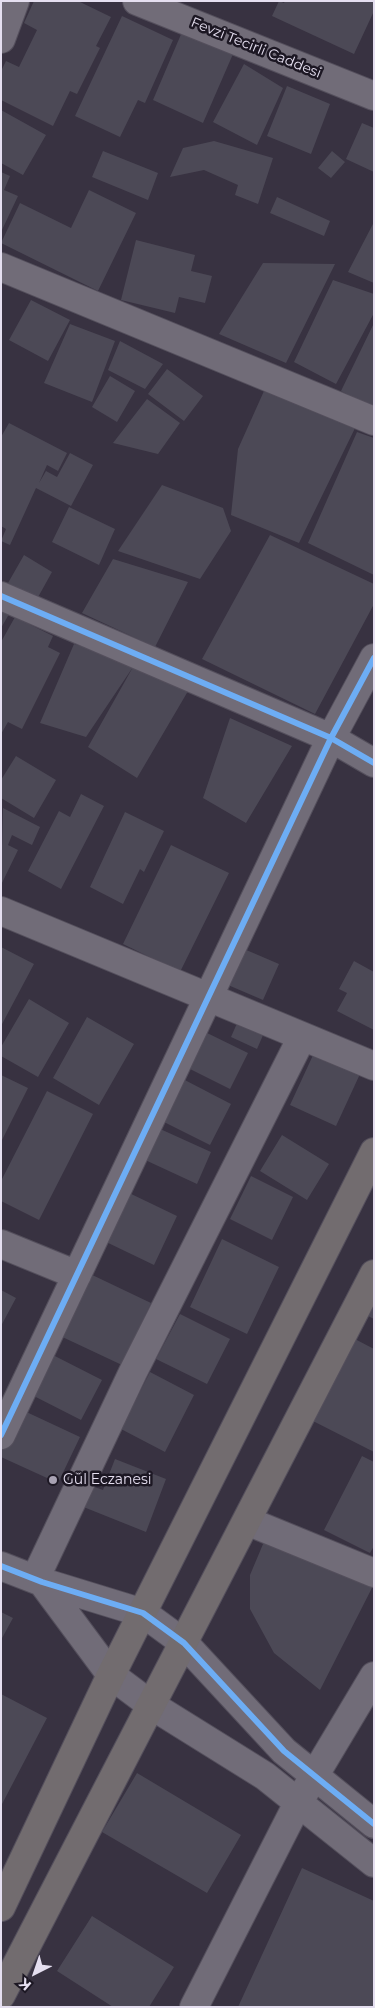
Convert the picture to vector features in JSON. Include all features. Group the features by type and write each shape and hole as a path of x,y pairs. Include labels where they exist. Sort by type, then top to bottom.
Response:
{"main road":[{"path":"1,1907 111,1675 374,1152"},
{"path":"1,1995 374,1274"}],"street":[{"path":"1,39 15,1"},
{"name":"Fevzi Tecirli Caddesi","path":"137,1 374,96"},
{"path":"1,267 374,421"},
{"path":"1,596 331,738 374,762"},
{"path":"1,1435 331,738 374,658"},
{"path":"1,911 208,999 374,1066"},
{"path":"38,1581 133,1372 302,1037"},
{"path":"1,1244 77,1275"},
{"path":"247,1521 374,1573"},
{"path":"1,1566 38,1581 143,1613 184,1643 284,1751 374,1824"},
{"path":"38,1581 111,1675 151,1705 265,1776 374,1863"},
{"path":"194,2007 298,1803 374,1676"}],"building":[{"path":"34,1 78,1 111,17 96,46 100,48 77,94 70,91 53,126 1,100 1,71 6,61 19,67 37,30 24,23"},
{"path":"279,1 284,3 285,1 374,1 374,11 354,54 272,16"},
{"path":"122,16 173,40 145,103 138,100 120,137 75,116"},
{"path":"182,32 233,54 203,123 153,100"},
{"path":"244,64 283,88 257,145 213,122"},
{"path":"287,86 330,104 311,154 267,136"},
{"path":"1,110 46,135 23,175 1,163"},
{"path":"362,123 374,128 374,172 346,159"},
{"path":"214,141 273,158 258,204 235,195 238,185 204,170 170,177 183,148"},
{"path":"103,151 158,173 148,200 92,177"},
{"path":"332,151 345,162 331,178 318,168"},
{"path":"1,172 10,176 4,190 18,196 1,232"},
{"path":"89,190 136,213 98,291 1,243 20,203 71,228"},
{"path":"277,197 330,221 324,236 270,213"},
{"path":"374,222 374,283 348,272"},
{"path":"136,240 195,255 191,271 212,276 205,303 179,297 175,313 121,300"},
{"path":"263,263 335,264 286,363 219,334"},
{"path":"333,280 374,294 374,313 336,384 294,362"},
{"path":"31,300 70,320 48,361 9,340"},
{"path":"374,323 374,409 341,391"},
{"path":"70,324 115,341 92,402 44,383"},
{"path":"120,341 163,364 145,389 108,370"},
{"path":"167,369 203,396 184,421 148,394"},
{"path":"110,376 135,391 117,422 92,407"},
{"path":"264,391 358,422 299,543 231,515 238,449"},
{"path":"147,399 180,423 158,454 113,443"},
{"path":"9,423 67,453 58,471 47,465 39,483 46,471 57,477 70,453 93,465 71,506 36,488 10,545 1,541 6,529 1,526 1,437"},
{"path":"357,432 374,438 374,575 308,543"},
{"path":"162,485 223,508 231,531 200,579 118,551"},
{"path":"69,507 115,529 99,565 52,542"},
{"path":"270,535 374,584 374,604 315,714 202,659"},
{"path":"24,555 52,572 37,599 8,583"},
{"path":"113,559 188,582 155,647 82,613"},
{"path":"1,605 12,609 1,628"},
{"path":"15,617 53,636 48,647 60,653 22,729 8,722 1,734 1,642"},
{"path":"74,644 135,663 191,686 137,778 88,747 133,667 86,737 40,723"},
{"path":"230,718 292,746 246,823 203,798"},
{"path":"16,756 56,780 34,818 1,798 1,780"},
{"path":"81,794 104,806 61,889 28,871 59,811 70,817"},
{"path":"3,808 40,827 32,845 12,835 8,845 18,850 1,885"},
{"path":"125,812 164,831 144,872 140,869 123,904 90,887"},
{"path":"171,845 229,873 180,972 123,944"},
{"path":"1,947 34,964 1,1026"},
{"path":"244,949 279,964 263,1000 228,985"},
{"path":"354,961 374,972 374,1030 337,1011 347,993 339,989"},
{"path":"29,999 69,1023 38,1077 1,1056 1,1047"},
{"path":"87,1017 134,1044 99,1105 53,1078"},
{"path":"238,1021 264,1033 257,1049 231,1037"},
{"path":"203,1031 248,1053 230,1089 186,1067"},
{"path":"314,1053 360,1074 336,1126 290,1105"},
{"path":"1,1075 28,1088 1,1142"},
{"path":"179,1077 231,1104 210,1145 158,1119"},
{"path":"47,1091 93,1114 39,1220 1,1201 1,1181"},
{"path":"158,1128 211,1152 197,1184 143,1159"},
{"path":"282,1135 329,1164 307,1200 260,1171"},
{"path":"251,1176 293,1197 272,1240 230,1219"},
{"path":"125,1191 177,1216 154,1265 102,1240"},
{"path":"222,1239 279,1267 247,1334 190,1307"},
{"path":"86,1272 151,1303 122,1365 56,1334"},
{"path":"1,1290 16,1298 1,1326"},
{"path":"374,1295 374,1319 364,1314"},
{"path":"180,1314 230,1339 207,1384 156,1359"},
{"path":"353,1338 374,1349 374,1452 311,1420"},
{"path":"47,1352 102,1380 81,1420 26,1392"},
{"path":"150,1372 194,1395 165,1452 121,1429"},
{"path":"20,1409 80,1437 58,1483 1,1457 1,1449"},
{"path":"362,1456 374,1462 374,1546 370,1553 324,1530"},
{"path":"115,1459 166,1479 146,1532 81,1506 89,1485 103,1490"},
{"path":"266,1537 374,1584 320,1690 274,1653 250,1609 250,1575"},
{"path":"1,1612 13,1618 1,1640"},
{"path":"1,1694 47,1718 1,1806"},
{"path":"137,1773 241,1835 207,1893 102,1832"},
{"path":"302,1868 374,1901 374,2007 238,2007"},
{"path":"92,1916 174,1967 149,2007 113,2007 57,1971"}],"cycle path":[{"path":"1,596 331,738 374,763"},
{"path":"1,1435 331,738 374,658"},
{"path":"1,1566 42,1582 143,1613 184,1643 284,1751 374,1824"}],"place":[{"name":"Gül Eczanesi","path":"53,1480"}]}
